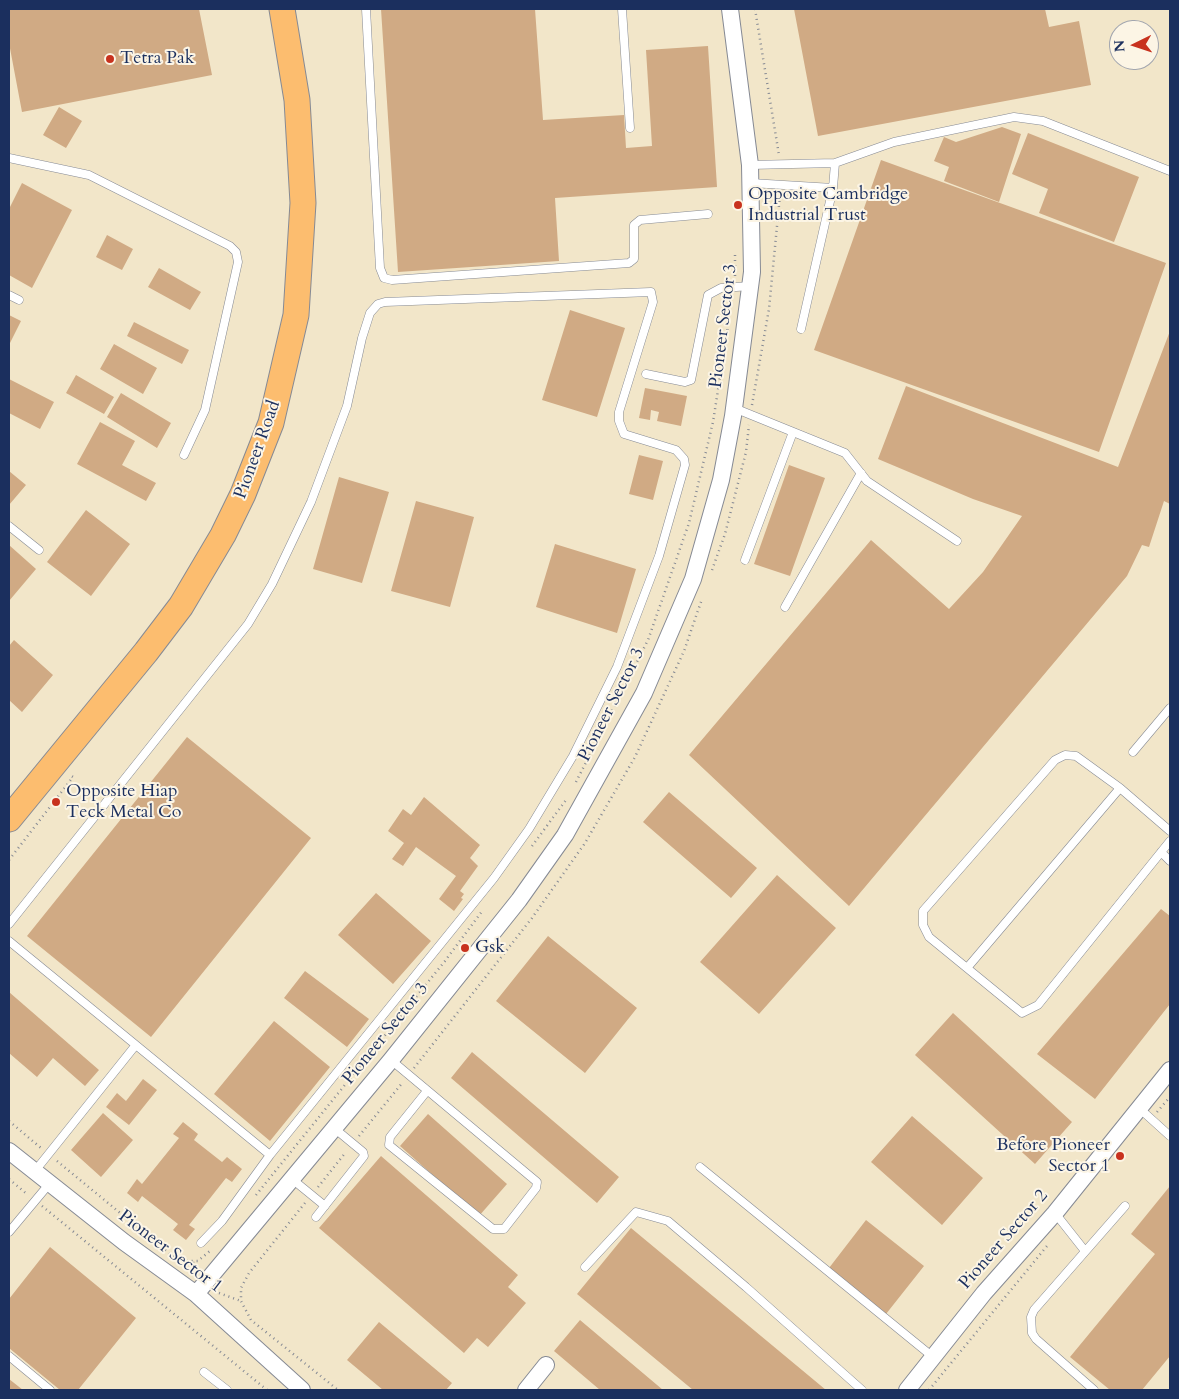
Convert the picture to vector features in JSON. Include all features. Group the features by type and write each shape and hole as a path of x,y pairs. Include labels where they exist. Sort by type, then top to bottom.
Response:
{"main road":[{"name":"Pioneer Road","path":"9,819 146,652 181,606 223,535 243,494 272,423 296,315 303,203 297,100 282,9"}],"street":[{"name":"Pioneer Sector 3","path":"196,1294 291,1177 391,1060 519,900 565,835 635,709 693,579 721,480 734,408 751,182 730,9"},
{"name":"Pioneer Sector 2","path":"907,1390 1170,1070"},
{"name":"Pioneer Sector 1","path":"9,1151 124,1242 196,1294 298,1389"},
{"path":"526,1390 546,1365"}],"lane":[{"path":"366,9 380,268 384,278 392,280 629,263 634,259 634,225 640,220 708,214"},
{"path":"622,9 630,128"},
{"path":"750,165 835,163 894,142 1014,117 1043,121 1170,172"},
{"path":"10,161 88,175 230,246 236,252 238,262 205,410 184,455"},
{"path":"801,329 833,188 835,163"},
{"path":"751,182 833,188"},
{"path":"646,374 685,382 691,380 708,295 721,288 743,286"},
{"path":"9,924 248,624 272,584 311,502 348,406 362,338 370,313 378,304 405,301 651,292 653,302 619,412 618,421 624,434 676,450 684,459 685,465 659,556 617,667 573,756 530,829 494,878 270,1155 222,1221 201,1243"},
{"path":"9,295 18,300"},
{"path":"734,408 845,453 867,481 957,541"},
{"path":"745,560 793,432"},
{"path":"785,607 861,473"},
{"path":"9,526 39,550"},
{"path":"1133,752 1170,708"},
{"path":"1170,832 1120,788 1076,756 1065,755 1055,760 924,910 923,925 929,937 1022,1013 1038,1005 1170,841"},
{"path":"967,968 1120,788"},
{"path":"1161,852 1170,861"},
{"path":"9,940 135,1046 270,1155"},
{"path":"35,1171 135,1046"},
{"path":"391,1060 537,1182 536,1188 504,1229 493,1229 389,1145 390,1137 427,1091"},
{"path":"1139,1108 1170,1136"},
{"path":"316,1217 364,1156 362,1152 334,1128"},
{"path":"700,1167 933,1357"},
{"path":"291,1177 325,1206"},
{"path":"10,1228 50,1183"},
{"path":"1094,1390 1036,1339 1032,1333 1031,1325 1034,1310 1125,1206"},
{"path":"585,1267 636,1212 668,1221 746,1286 862,1390"},
{"path":"1054,1213 1085,1251"},
{"path":"9,1356 50,1390"},
{"path":"204,1372 227,1390"}],"path":[{"path":"736,250 743,286"},
{"path":"573,788 648,640 689,523 714,422 728,326"},
{"path":"9,860 73,776 54,764"},
{"path":"527,852 568,797"},
{"path":"255,1196 445,961 486,906"},
{"path":"9,1121 176,1258 181,1261 198,1260 212,1248"},
{"path":"9,1179 267,1390"}],"building":[{"name":"Tetra Pak","path":"9,9 199,9 212,75 22,112 9,43"},
{"path":"381,9 535,9 543,120 624,115 626,148 652,146 646,50 708,46 717,187 555,198 559,261 398,272"},
{"path":"794,9 1045,9 1049,27 1079,21 1091,85 818,136"},
{"path":"59,107 82,121 66,148 43,135"},
{"path":"1002,127 1021,134 999,202 944,181 949,167 934,161 944,137 956,142"},
{"path":"1028,133 1139,177 1114,242 1039,213 1048,189 1012,174"},
{"path":"881,160 1166,263 1099,452 814,350"},
{"path":"22,183 72,210 32,288 9,275 9,209"},
{"path":"107,235 133,249 122,270 96,257"},
{"path":"159,268 201,292 190,310 148,287"},
{"path":"570,310 625,328 597,417 542,400"},
{"path":"9,315 21,321 9,345"},
{"path":"134,322 189,350 182,364 127,336"},
{"path":"1170,331 1170,504 1164,501 1149,547 1142,545 1127,576 849,906 689,755 871,540 949,609 983,572 1022,516 973,499 878,459 906,386 1118,467"},
{"path":"114,344 157,368 143,394 100,369"},
{"path":"76,375 114,397 104,414 66,393"},
{"path":"9,379 54,402 40,429 9,413"},
{"path":"645,388 687,396 681,426 657,421 659,412 651,410 650,420 639,418"},
{"path":"121,393 171,423 157,448 107,417"},
{"path":"100,422 135,441 122,465 156,483 146,501 77,464"},
{"path":"639,455 663,461 653,500 629,494"},
{"path":"789,465 825,478 790,576 754,564"},
{"path":"9,471 26,485 9,505"},
{"path":"339,477 389,492 362,583 313,569"},
{"path":"416,501 474,517 450,607 391,591"},
{"path":"86,510 130,544 91,596 47,562"},
{"path":"555,544 636,569 617,633 536,607"},
{"path":"9,545 36,569 9,601"},
{"path":"14,640 53,675 22,712 9,700 9,646"},
{"path":"187,737 311,838 151,1037 27,936"},
{"path":"669,792 757,868 731,898 643,822"},
{"path":"424,797 480,845 470,858 478,866 460,891 464,894 461,898 463,899 454,911 439,899 456,876 416,847 403,866 392,859 404,843 388,831 403,809 411,815"},
{"path":"777,875 836,928 759,1014 700,962"},
{"path":"376,893 431,941 393,984 338,935"},
{"path":"1161,909 1170,916 1170,1004 1095,1099 1037,1054"},
{"path":"548,936 637,1008 585,1073 496,1001"},
{"path":"305,971 369,1019 347,1047 284,998"},
{"path":"9,992 99,1070 85,1086 53,1058 37,1077 9,1053"},
{"path":"953,1013 1072,1122 1035,1164 915,1055"},
{"path":"274,1021 330,1067 270,1141 214,1094"},
{"path":"472,1052 619,1177 597,1203 451,1078"},
{"path":"143,1079 157,1090 129,1125 106,1107 117,1093 126,1101"},
{"path":"103,1113 133,1140 101,1177 71,1150"},
{"path":"428,1114 507,1184 479,1216 400,1146"},
{"path":"912,1116 983,1178 942,1225 871,1162"},
{"path":"183,1122 198,1134 194,1140 222,1162 227,1157 242,1169 232,1182 226,1178 189,1225 195,1229 186,1240 173,1230 178,1224 142,1196 138,1202 127,1193 137,1179 142,1184 179,1138 173,1134"},
{"path":"381,1156 518,1275 508,1287 526,1303 488,1347 477,1338 464,1353 319,1228"},
{"path":"1170,1186 1170,1356 1142,1390 1110,1390 1070,1357 1155,1254 1131,1234"},
{"path":"866,1220 924,1266 886,1314 829,1268"},
{"path":"631,1228 826,1390 693,1390 577,1294"},
{"path":"50,1247 136,1318 78,1390 60,1390 9,1348 9,1299"},
{"path":"580,1320 663,1390 600,1390 554,1351"},
{"path":"379,1322 452,1383 446,1390 383,1390 347,1360"},
{"path":"9,1379 23,1390 9,1390"}],"place":[{"name":"Tetra Pak","path":"110,59"},
{"name":"Opposite Cambridge Industrial Trust","path":"738,205"},
{"name":"Opposite Hiap Teck Metal Co","path":"56,802"},
{"name":"Gsk","path":"465,948"},
{"name":"Before Pioneer Sector 1","path":"1120,1156"}]}
